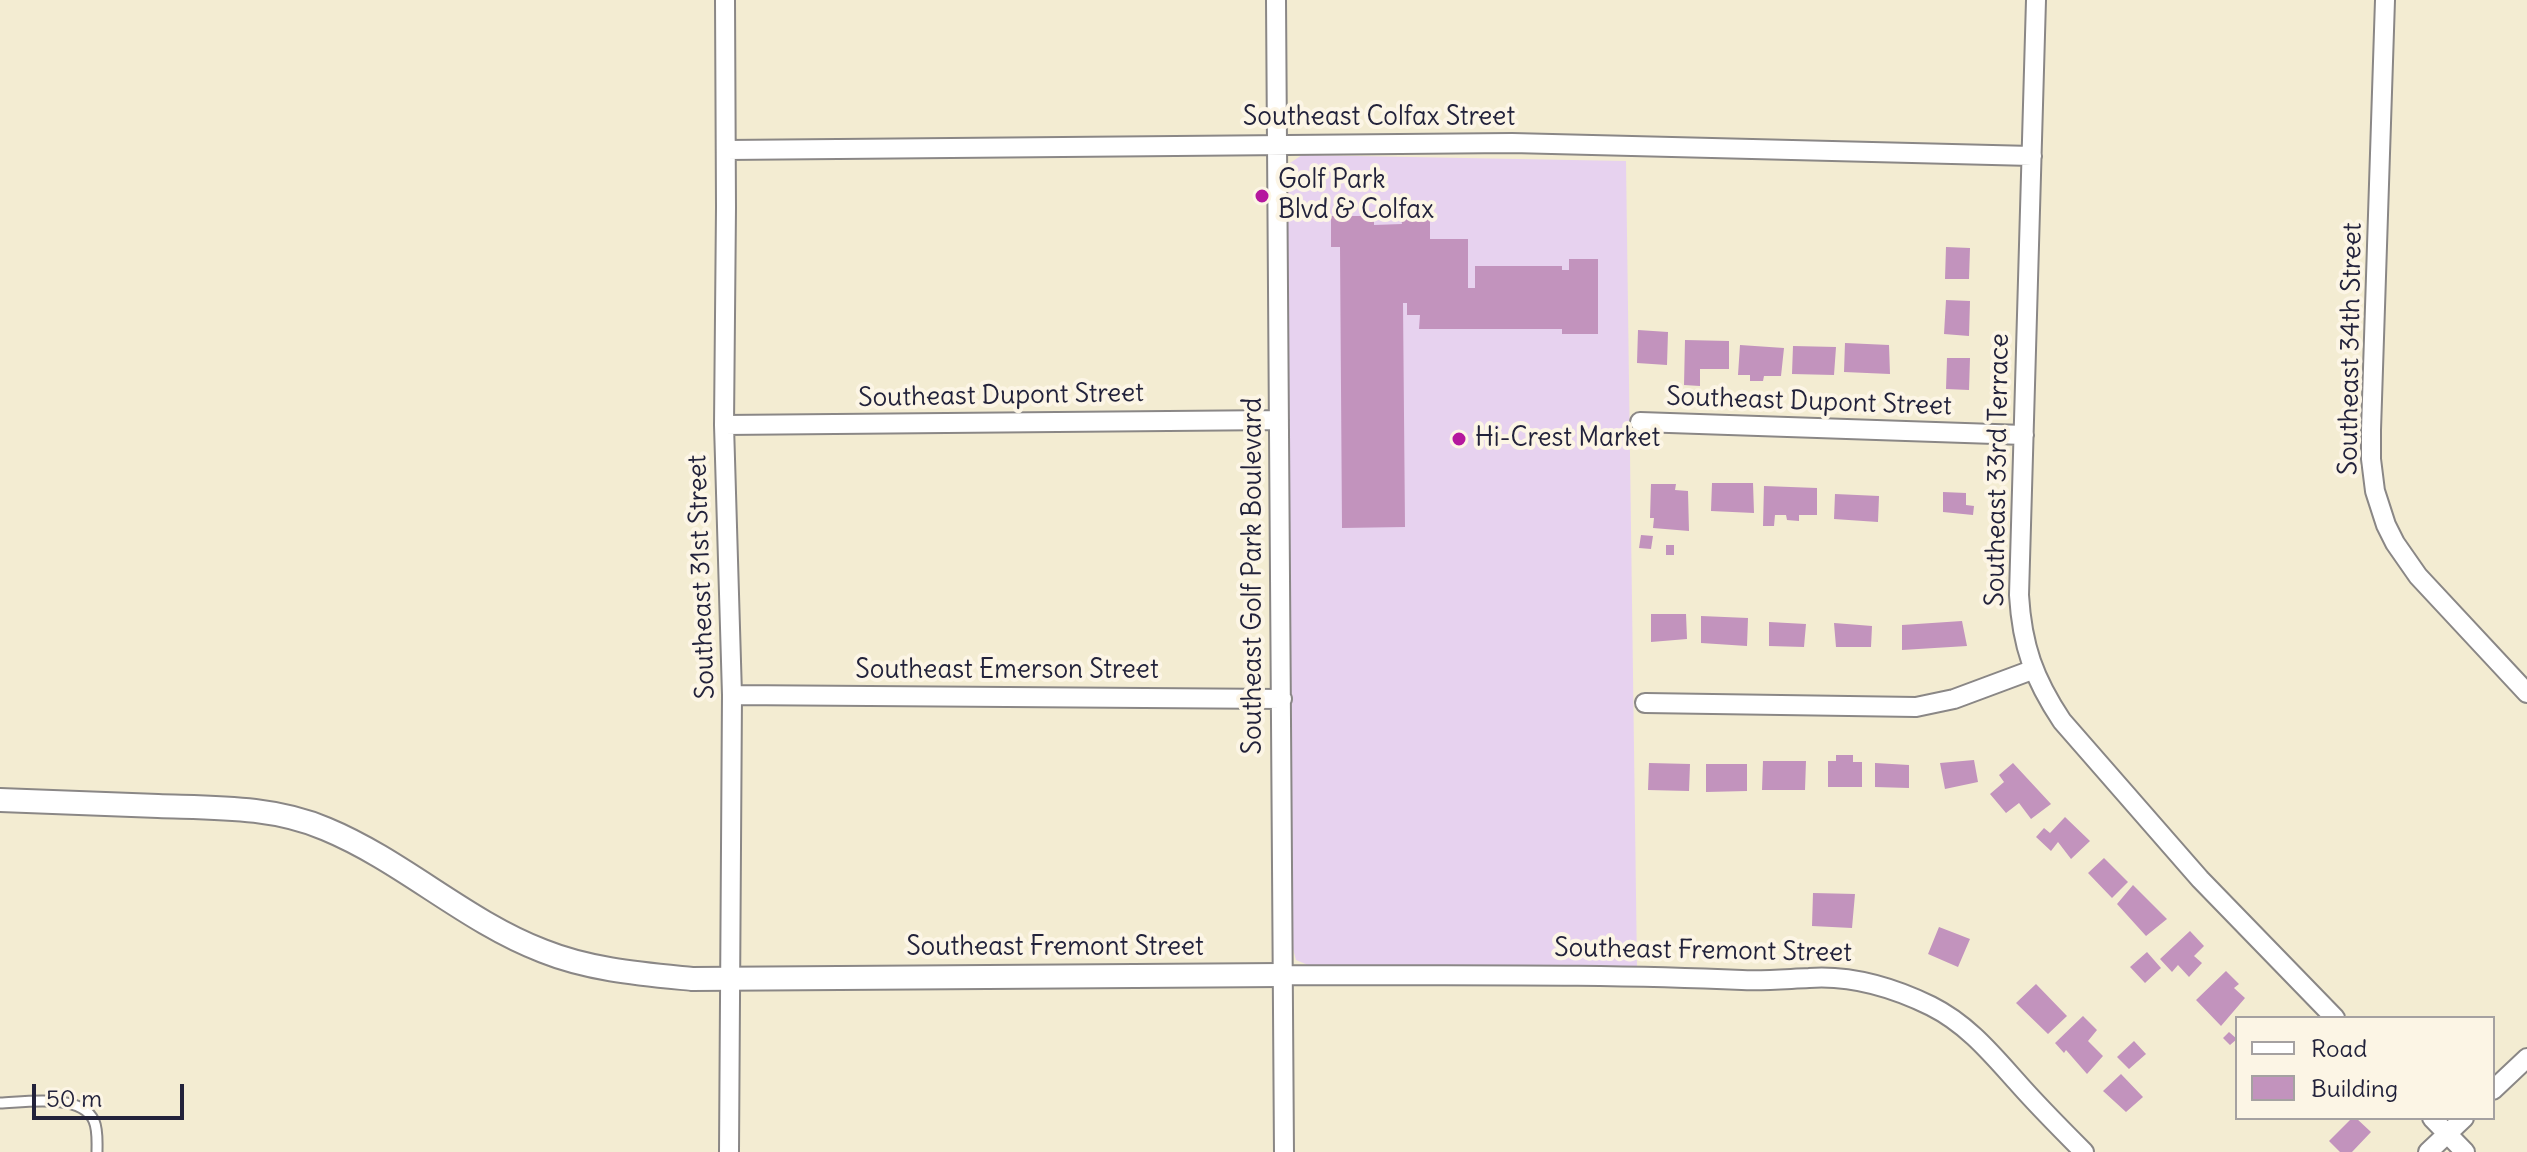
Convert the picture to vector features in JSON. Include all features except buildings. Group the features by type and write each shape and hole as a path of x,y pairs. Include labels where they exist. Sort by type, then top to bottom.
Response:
{"street":[{"name":"Southeast 31st Street","path":"725,0 724,425 732,695 729,1152"},
{"name":"Southeast Golf Park Boulevard","path":"1276,0 1284,1152"},
{"name":"Southeast 33rd Terrace","path":"2036,0 2019,595 2023,639 2032,670 2062,721 2200,879 2333,1016"},
{"name":"Southeast 34th Street","path":"2385,0 2371,430 2375,491 2386,525 2406,561 2527,693"},
{"name":"Southeast Colfax Street","path":"726,150 1512,143 2032,156"},
{"name":"Southeast Dupont Street","path":"724,425 1279,420"},
{"name":"Southeast Dupont Street","path":"1640,422 2024,435"},
{"path":"1645,703 1916,707 1954,699 2032,670"},
{"name":"Southeast Emerson Street","path":"732,695 1282,699"},
{"name":"Southeast Fremont Street","path":"0,800 254,809 324,828 386,859 502,932 543,951 585,965 692,979 1282,975 1772,981 1811,977 1863,982 1901,992 1935,1008 1967,1029 2084,1152"},
{"path":"2495,1088 2527,1058"},
{"path":"2434,1120 2465,1152"},
{"path":"2428,1152 2462,1120"}],"lane":[{"path":"0,1103 71,1102 84,1108 97,1129 97,1152"}],"shaded area":[{"path":"1302,155 1626,161 1637,968 1308,965 1296,960 1293,949 1286,171 1290,163"}],"place":[{"name":"Golf Park Blvd & Colfax","path":"1262,196"},
{"name":"Hi-Crest Market","path":"1459,439"}]}
